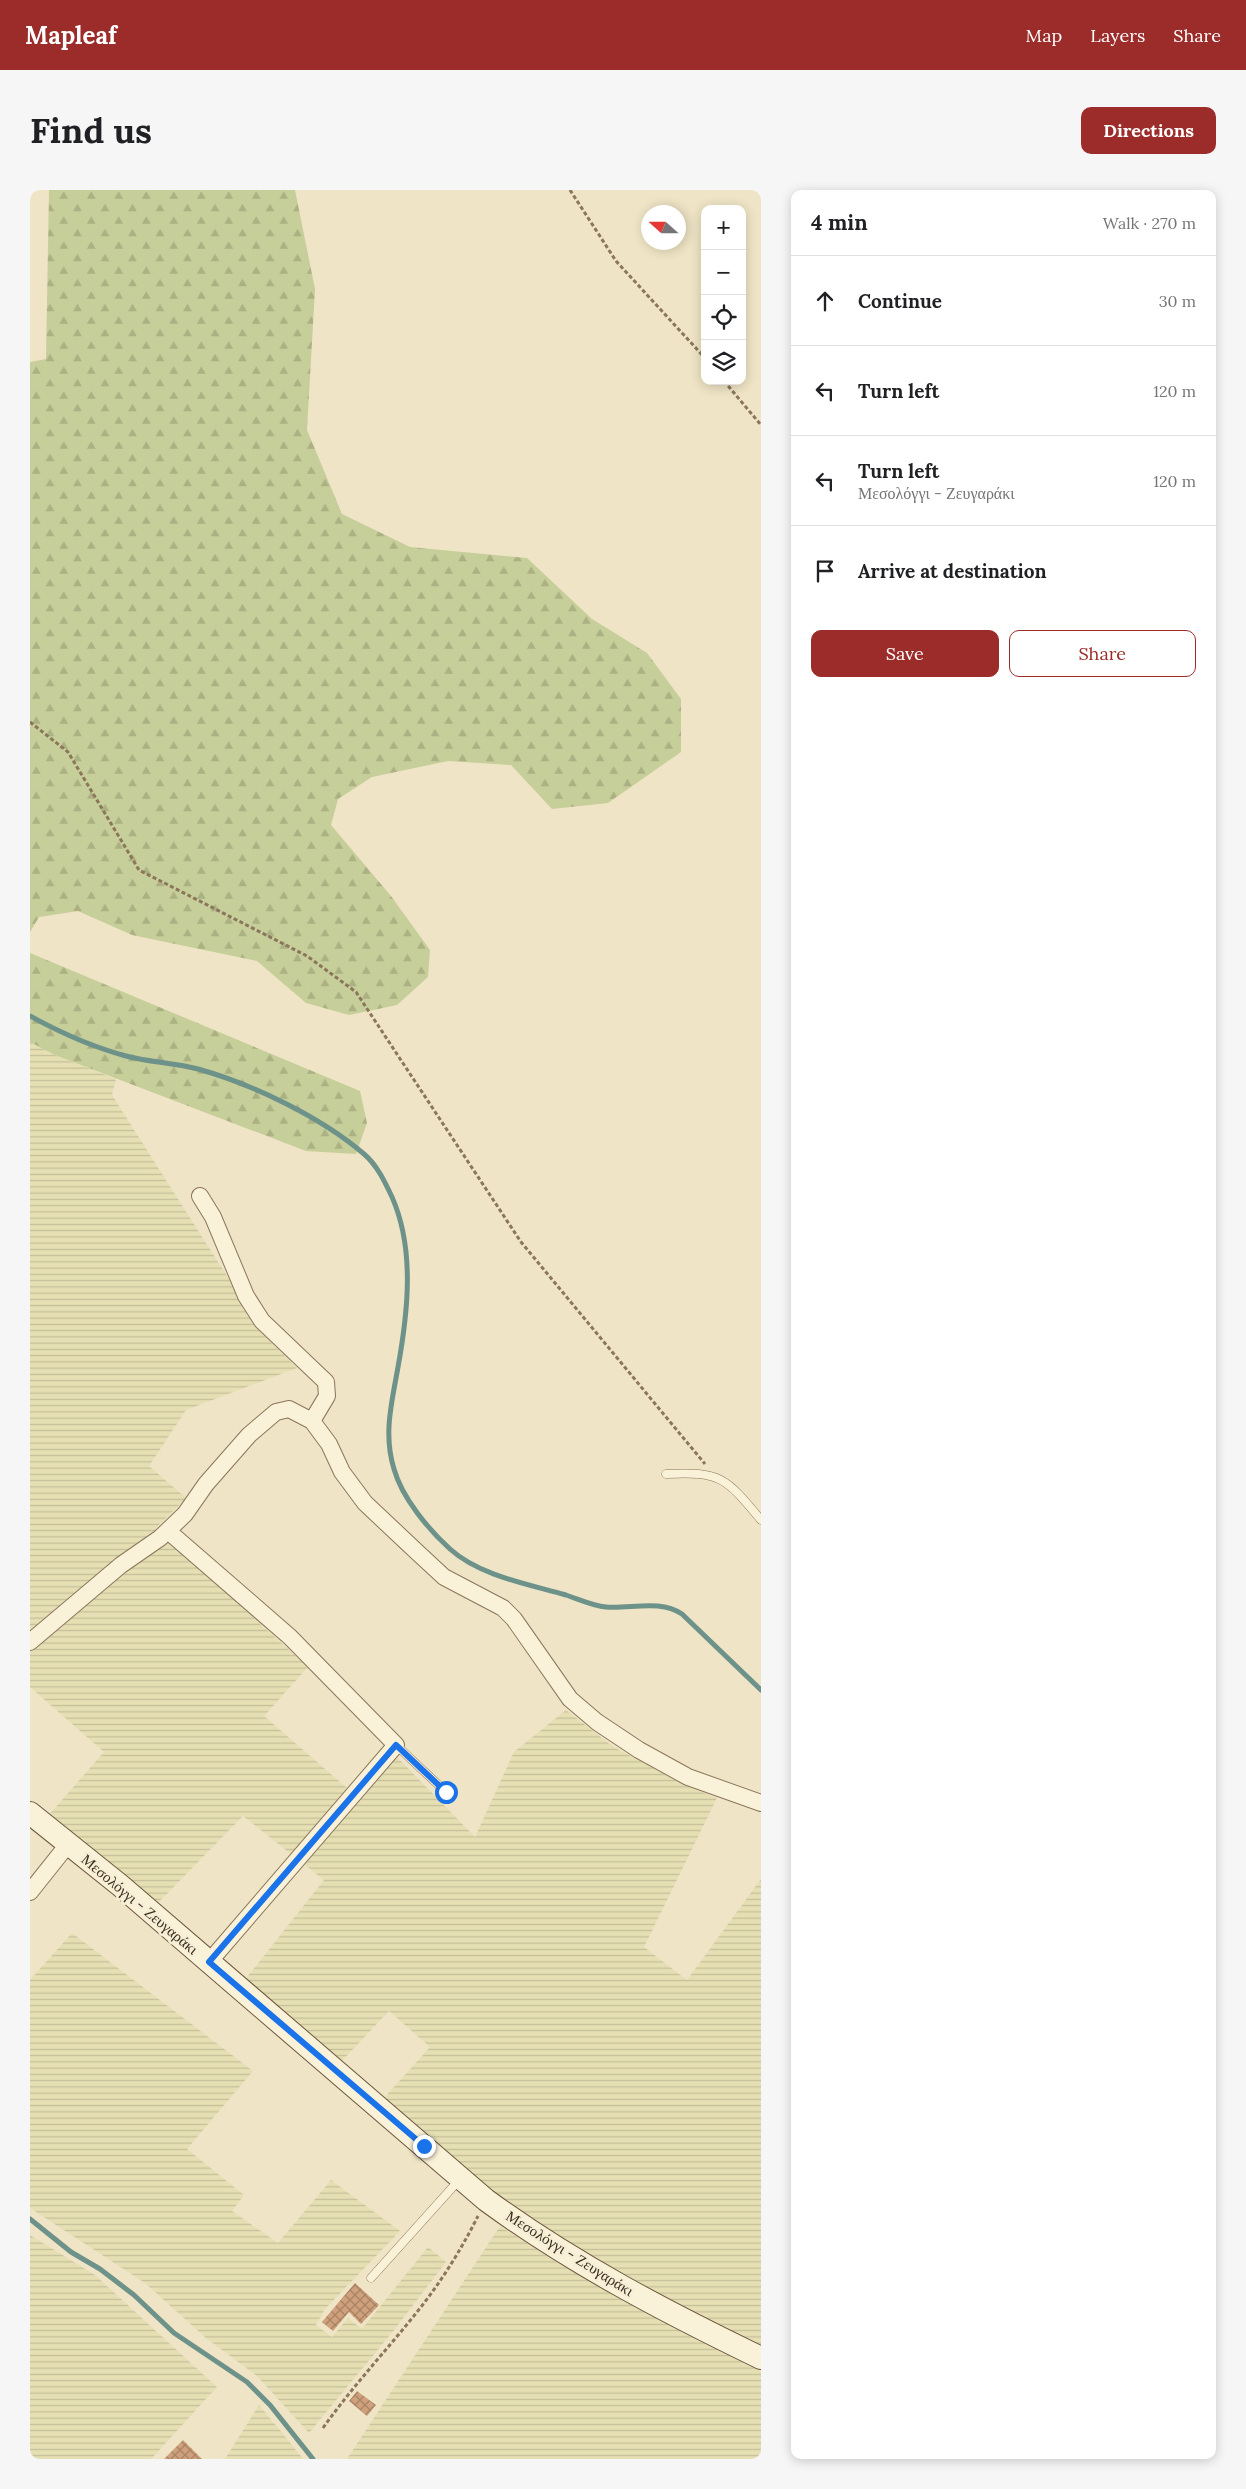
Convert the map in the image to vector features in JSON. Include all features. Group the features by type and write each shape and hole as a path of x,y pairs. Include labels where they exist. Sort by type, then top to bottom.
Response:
{"main road":[{"name":"Μεσολόγγι - Ζευγαράκι","path":"30,1813 69,1843 486,2200 548,2243 618,2284 761,2358"}],"street":[{"path":"200,1196 213,1217 246,1296 262,1321 326,1382 327,1396 312,1421"},
{"path":"30,1642 121,1565 168,1531 185,1514 206,1484 249,1435 276,1412 289,1410 312,1421 329,1444 342,1472 365,1503 444,1577 503,1608 514,1619 570,1699 597,1722 639,1750 688,1777 761,1803"},
{"path":"168,1531 290,1637 396,1745 209,1962"},
{"path":"30,1892 69,1843"}],"lane":[{"path":"666,1474 698,1472 715,1476 730,1486 761,1520"},
{"path":"396,1745 446,1792"},
{"path":"371,2278 461,2177"}],"path":[{"path":"570,190 616,261 701,354"},
{"path":"727,385 761,425"},
{"path":"30,722 68,752 139,870 307,956 356,992 521,1242 715,1476"},
{"path":"323,2428 350,2390 417,2312 452,2263 486,2200"}],"shaded area":[{"path":"30,1042 55,1055 116,1079 112,1095 265,1336 297,1368 186,1410 149,1466 186,1498 155,1529 308,1667 264,1716 347,1788 291,1854 243,1816 155,1906 48,1816 104,1752 30,1687"},
{"path":"566,1710 612,1746 682,1784 717,1798 644,1947 687,1980 761,1879 761,2345 627,2279 497,2197 384,2098 430,2047 389,2011 339,2064 244,1981 324,1880 304,1864 396,1756 475,1837 514,1752"},
{"path":"72,1933 253,2071 187,2149 244,2195 232,2211 278,2243 331,2180 400,2231 325,2309 316,2325 332,2337 348,2318 362,2329 428,2247 446,2262 395,2329 309,2433 257,2376 206,2338 145,2283 30,2208 30,1980"},
{"path":"500,2226 558,2263 643,2310 761,2371 761,2459 347,2459"},
{"path":"30,2235 95,2275 217,2387 151,2459 30,2459"},
{"path":"259,2405 283,2434 303,2459 225,2459"}],"green space":[{"path":"49,190 295,190 315,289 307,430 342,514 410,547 527,558 592,619 647,653 681,699 681,752 608,803 552,809 511,765 448,761 372,777 338,799 331,825 391,896 430,950 428,977 397,1005 349,1015 306,1003 257,961 132,935 78,911 39,917 30,932 30,362 46,359"},
{"path":"30,953 360,1091 367,1123 356,1154 306,1151 55,1055 30,1042"}],"building":[{"path":"355,2283 379,2305 361,2324 349,2312 333,2331 322,2322"},
{"path":"357,2391 376,2405 367,2416 349,2401"},
{"path":"183,2440 202,2459 164,2459"}],"waterway":[{"path":"30,1016 77,1039 113,1052 135,1058 198,1069 241,1083 285,1103 328,1127 369,1158 377,1168 392,1197 399,1217 407,1259 405,1325 391,1405 389,1443 398,1480 417,1513 450,1549 475,1566 490,1573 601,1606 655,1606 673,1609 682,1614 761,1690"},
{"path":"30,2219 71,2252 100,2269 134,2295 174,2333 247,2382 270,2405 313,2459"}],"route":[{"path":"424,2146 209,1962 396,1745 446,1792"}]}
